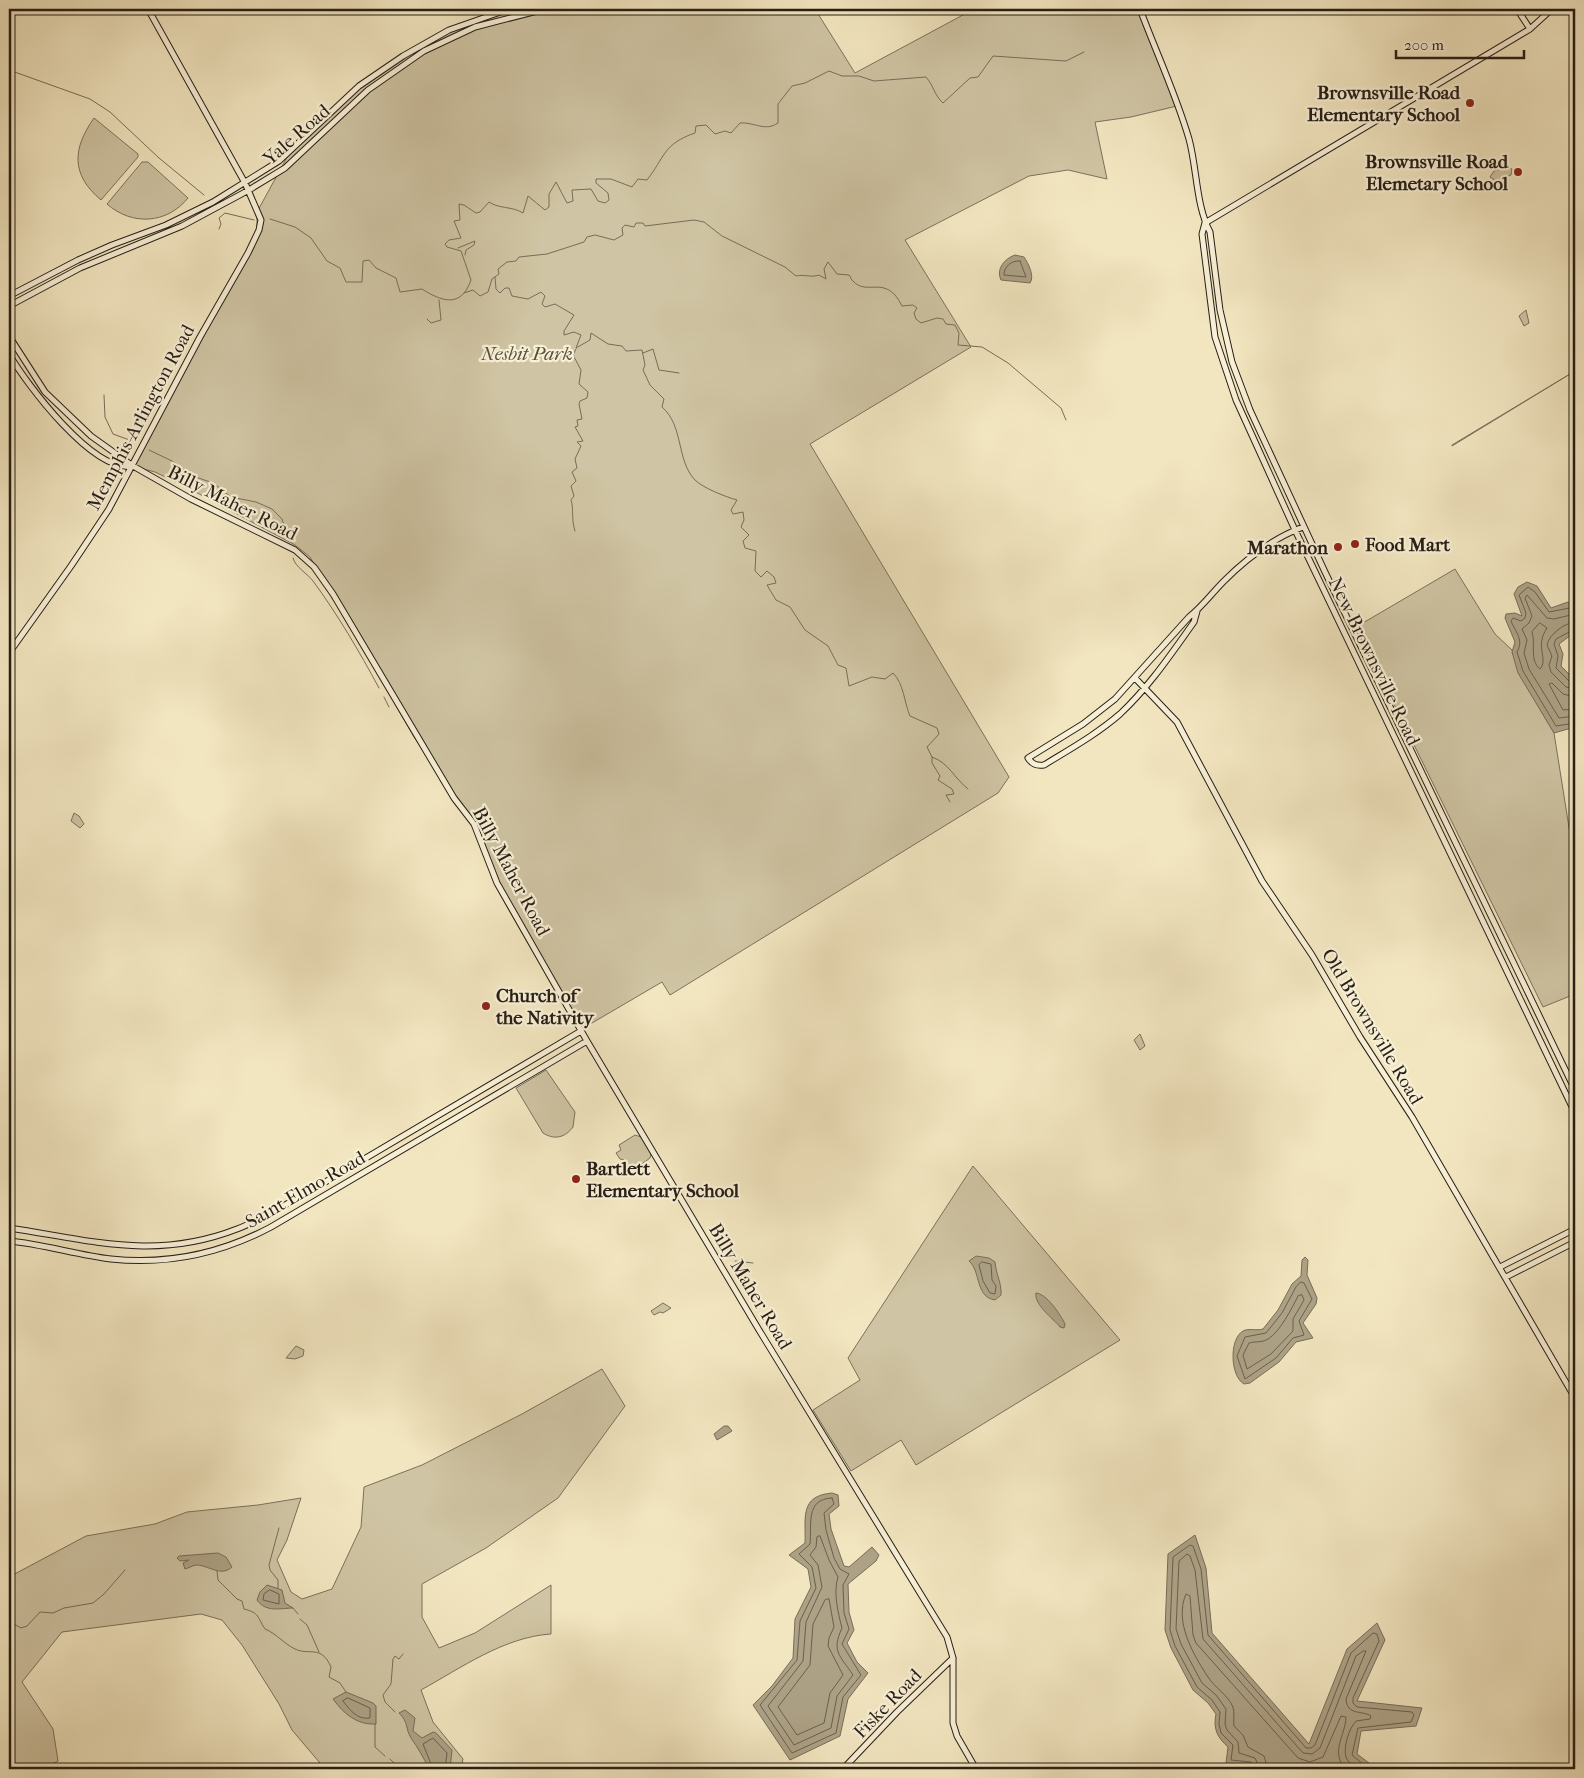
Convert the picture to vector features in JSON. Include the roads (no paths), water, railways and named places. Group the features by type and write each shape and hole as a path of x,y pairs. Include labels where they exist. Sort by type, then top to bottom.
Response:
{"main road":[{"name":"Memphis-Arlington Road","path":"9,652 91,537 133,466 200,336 255,241 261,220 245,183 148,9"},
{"name":"Yale Road","path":"9,296 99,250 177,220 245,183 279,161 359,86 403,56 449,30 508,9"},
{"name":"Yale Road","path":"9,306 80,268 182,226 285,168 368,90 407,62 442,42 475,27 544,9"},
{"path":"1140,9 1188,138 1196,169 1205,223 1530,29 1552,9"},
{"path":"1517,9 1530,29"},
{"name":"New Brownsville Road","path":"1205,223 1210,232 1220,310 1238,381 1304,527 1575,1090"},
{"name":"New Brownsville Road","path":"1205,223 1202,234 1208,294 1222,361 1239,408 1295,530 1575,1112"},
{"path":"9,336 31,372 54,401 79,427 133,466"},
{"path":"9,354 46,408 85,444 108,460 124,468 133,466"},
{"path":"46,408 54,401"},
{"name":"Billy Maher Road","path":"133,466 250,530 286,544 301,554 320,574 454,798 474,824 496,883 581,1031 758,1330 935,1615 947,1637 953,1658 953,1723 957,1736 976,1769"},
{"path":"1197,611 1194,622 1145,688 1114,719 1082,742 1044,765 1037,766 1030,762 1028,758 1090,719 1135,678 1188,617 1197,611 1237,569 1257,553 1295,530 1304,527"},
{"name":"Old Brownsville Road","path":"1135,678 1177,722 1262,881 1312,955 1506,1277 1535,1332 1575,1398"},
{"name":"Saint Elmo Road","path":"9,1228 108,1246 179,1245 220,1235 258,1220 581,1031"},
{"name":"Saint Elmo Road","path":"9,1241 110,1258 157,1260 181,1257 229,1246 271,1227 587,1041"},
{"path":"538,1057 544,1066"},
{"path":"512,1073 517,1081"},
{"path":"1500,1267 1575,1229"},
{"path":"1506,1277 1575,1242"},
{"path":"179,1245 181,1257"},
{"name":"Fiske Road","path":"842,1769 896,1712 953,1658"}],"water":[{"path":"1015,255 1024,257 1032,277 1030,283 1001,280 1000,268 1007,259"},
{"path":"1527,582 1537,586 1551,608 1568,602 1575,603 1575,632 1559,644 1563,654 1561,666 1572,677 1575,677 1575,727 1554,733 1518,673 1512,652 1515,642 1505,618 1506,614 1515,613 1522,616 1514,594 1518,587"},
{"path":"976,1256 989,1258 995,1262 1001,1295 995,1300 989,1298 981,1289 973,1265 969,1261"},
{"path":"1305,1257 1308,1260 1307,1275 1317,1298 1316,1304 1303,1323 1313,1338 1296,1342 1279,1362 1250,1383 1244,1384 1239,1380 1236,1373 1233,1358 1233,1349 1238,1335 1247,1330 1263,1329 1278,1310 1292,1284 1301,1276 1302,1260"},
{"path":"1036,1293 1053,1305 1065,1324 1064,1328 1060,1327 1041,1307 1036,1298"},
{"path":"724,1426 728,1426 732,1431 717,1440 714,1434"},
{"path":"832,1493 838,1495 839,1506 829,1514 831,1529 844,1566 849,1567 872,1547 879,1555 876,1561 848,1584 849,1612 854,1630 847,1643 857,1662 868,1673 848,1699 840,1736 790,1760 753,1705 772,1686 793,1658 795,1619 811,1587 808,1569 789,1555 805,1543 805,1517 809,1504 821,1495"},
{"path":"1195,1535 1206,1568 1212,1633 1309,1744 1347,1649 1377,1623 1385,1640 1357,1701 1422,1708 1416,1726 1361,1731 1357,1754 1377,1769 1251,1769 1251,1767 1239,1765 1231,1768 1226,1763 1228,1747 1221,1740 1217,1732 1215,1724 1216,1714 1208,1703 1193,1690 1171,1648 1165,1630 1168,1554"},
{"path":"218,1553 226,1557 232,1567 224,1571 197,1565 185,1569 183,1563 189,1560 180,1561 177,1558 179,1556"},
{"path":"267,1585 282,1590 285,1603 293,1608 274,1609 261,1604 257,1600 260,1592"},
{"path":"346,1692 376,1706 376,1724 363,1723 352,1718 333,1699"},
{"path":"405,1710 415,1718 413,1731 422,1738 433,1732 436,1733 452,1750 450,1769 429,1769 399,1713"}],"waterway":[{"path":"270,219 295,227 311,238 327,261 340,268 346,282 362,282 363,261 369,260 376,268 396,278 400,292 422,289 436,297 450,300 456,299 467,289 471,280 461,251 447,247 445,244 449,240 461,238 454,221 460,220 459,204 476,213 480,212 489,202 523,213 528,196 545,210 549,207 549,194 556,182 567,203 573,201 572,190 591,189 598,201 605,203 609,200 608,193 596,183 596,179 611,179 632,187 638,179 647,180 670,147 684,137 695,133 696,126 706,125 715,134 725,131 731,133 740,123 764,127 773,126 778,123 778,104 792,86 805,83 829,71 842,76 859,76 874,81 926,77 943,103 970,78 978,77 993,56 1066,61 1084,52"},
{"path":"9,70 90,99 110,112 159,158 204,195"},
{"path":"219,229 221,224 219,218 225,213 254,220"},
{"path":"464,293 473,290 480,296 488,292 492,279 499,274 498,269 507,262 516,261 519,257 547,254 584,242 587,237 595,235 614,240 623,235 622,228 625,225 634,227 636,223 643,223 645,226 694,220 704,222 722,236 785,267 796,276 819,275 826,279 824,269 828,262 837,274 849,275 852,281 858,285 890,290 902,306 913,305 917,308 914,313 916,319 921,323 937,318 943,319 946,324 955,325 959,333 958,345 982,347 1008,363 1061,408 1066,420"},
{"path":"458,248 475,241 474,245 466,250 465,255"},
{"path":"495,277 496,289 500,293 505,288 509,288 512,296 528,299 541,292 545,296 542,304 545,307 555,304 574,315 564,331 564,335 574,332 581,335 576,348 590,340 591,333 608,344 622,346 626,351 642,350 645,365 643,370 650,385 664,399 662,407 674,424 689,472 703,486 737,500 731,510 733,514 743,512 744,520 741,527 749,535 743,541 745,548 756,551 755,571 761,577 767,571 774,577 776,583 767,585 776,600 790,607 805,630 828,646 838,665 846,668 849,686 872,677 885,679 893,673 902,688 910,716 937,728 939,734 927,747 932,757 943,763 968,789"},
{"path":"427,319 431,323 441,320 439,300"},
{"path":"575,531 571,500 574,496 571,486 576,481 572,472 577,468 575,459 581,446 577,442 583,441 575,427 578,426 577,420 582,419 580,401 587,398 588,392 579,384 581,370 573,355 576,349"},
{"path":"643,353 653,349 659,370 679,373"},
{"path":"104,395 105,417 113,434 135,442"},
{"path":"149,450 172,461 190,475 213,483 231,497 256,502 272,509 282,519 287,534"},
{"path":"293,558 296,564 313,581 331,607 379,688"},
{"path":"384,697 389,707"},
{"path":"932,757 932,763 940,776 938,780 952,789 954,794 946,795 950,802"},
{"path":"735,1261 753,1263"},
{"path":"278,1588 278,1580 270,1570 269,1565 279,1528"},
{"path":"9,1621 21,1628 27,1626 40,1612 53,1613 64,1608 93,1603 104,1594 125,1570"},
{"path":"217,1571 218,1580 237,1599 242,1601 244,1609 256,1614 265,1629 295,1649 323,1655 331,1667 329,1677 340,1683 346,1692"},
{"path":"293,1608 298,1614"},
{"path":"300,1619 307,1625 319,1652"},
{"path":"395,1712 385,1702 383,1695 391,1684 393,1659 395,1656 399,1659 403,1654"},
{"path":"375,1724 375,1747 385,1756"},
{"path":"390,1759 396,1765"}],"place":[{"name":"Brownsville Road Elementary School","path":"1470,103"},
{"name":"Brownsville Road Elemetary School","path":"1518,172"},
{"name":"Food Mart","path":"1355,544"},
{"name":"Marathon","path":"1338,547"},
{"name":"Church of the Nativity","path":"486,1006"},
{"name":"Bartlett Elementary School","path":"576,1179"}],"park label":[{"name":"Nesbit Park","path":"527,353"}]}
